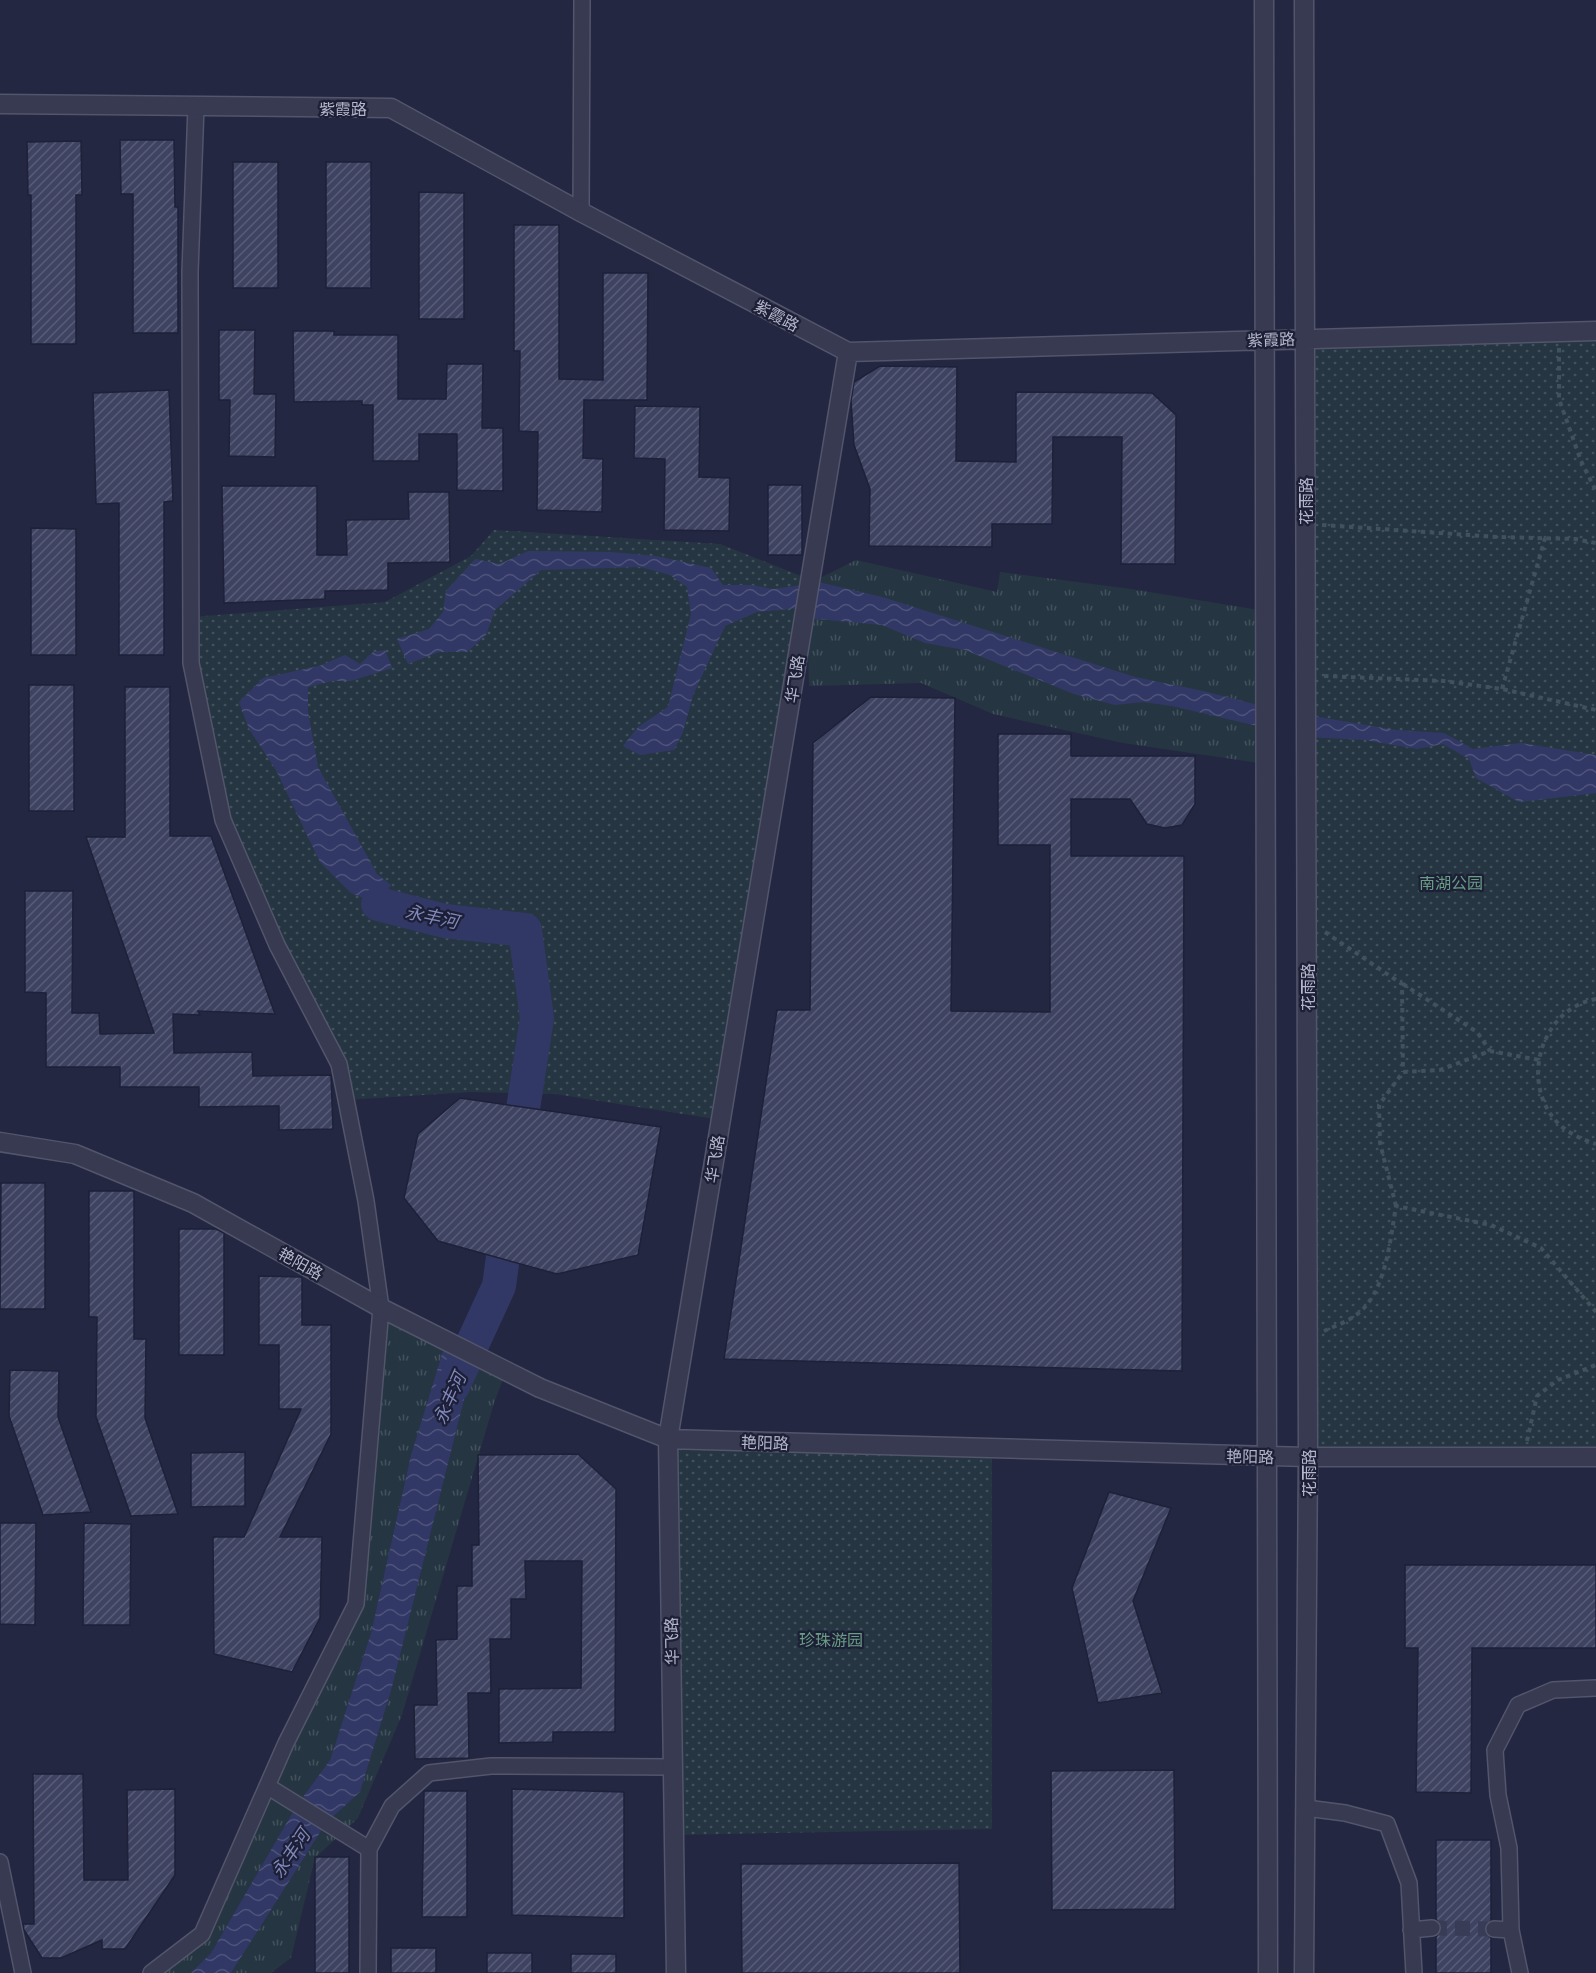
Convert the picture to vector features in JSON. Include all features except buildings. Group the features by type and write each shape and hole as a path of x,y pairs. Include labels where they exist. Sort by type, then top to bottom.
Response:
{"street":[{"path":"581,212 582,0"},
{"path":"1264,0 1268,1973"},
{"name":"花雨路","path":"1304,0 1308,1339 1304,1973"},
{"name":"紫霞路","path":"0,104 391,108 581,212 848,352 1596,331"},
{"path":"151,1973 202,1934 286,1743 356,1604 381,1308 366,1201 339,1064 277,945 223,820 191,663 190,272 196,106"},
{"name":"华飞路","path":"676,1973 668,1439 848,352"},
{"name":"艳阳路","path":"0,1142 75,1154 193,1203 381,1308 540,1388 668,1439 1308,1457 1596,1457"},
{"path":"1521,1973 1511,1930 1509,1848 1498,1795 1495,1750 1518,1705 1553,1690 1596,1688"},
{"path":"368,1973 369,1850 392,1806 429,1773 491,1766 673,1767"},
{"path":"267,1786 369,1850"},
{"path":"1306,1808 1345,1813 1387,1824 1409,1883 1413,1973"},
{"path":"0,1862 23,1973"},
{"path":"1411,1930 1432,1928"},
{"path":"1494,1929 1511,1930"}],"path":[{"path":"1559,332 1559,399 1581,461 1596,491"},
{"path":"1305,524 1596,543"},
{"path":"1502,689 1545,538"},
{"path":"1306,675 1444,681 1502,689 1596,710"},
{"path":"1306,920 1477,1032 1490,1051"},
{"path":"1308,1339 1355,1316 1378,1288 1388,1252 1396,1206 1380,1143 1379,1105 1402,1072 1402,984"},
{"path":"1596,999 1570,1010 1551,1027 1540,1050 1537,1075 1542,1100 1556,1121 1574,1136 1596,1144"},
{"path":"1402,1072 1440,1070 1490,1051 1539,1060"},
{"path":"1396,1206 1491,1225 1541,1248 1596,1312"},
{"path":"1523,1456 1537,1396 1558,1380 1596,1365"}],"green space":[{"name":"南湖公园","path":"1596,331 1596,1458 1308,1457 1305,338"},
{"path":"494,530 720,544 814,581 721,1120 555,1094 471,1092 346,1100 333,1053 223,820 191,617 385,602 471,556"},
{"path":"856,560 997,592 1000,572 1131,589 1265,611 1266,764 1123,743 993,714 921,683 809,686 807,618 814,581"},
{"path":"381,1308 446,1341 411,1455 371,1633 330,1760 297,1805 211,1953 191,1973 151,1973 203,1934 356,1604"},
{"path":"475,1356 506,1371 494,1403 402,1715 358,1818 315,1858 291,1958 271,1973 231,1973 326,1823 360,1792 391,1691"},
{"name":"珍珠游园","path":"668,1439 992,1449 992,1829 674,1835"}],"water":[{"path":"528,551 610,552 656,556 711,568 723,585 751,585 773,589 802,585 799,608 757,612 725,626 693,695 683,732 674,750 640,755 623,746 638,727 668,707 691,614 687,587 670,575 641,567 541,570 495,610 486,635 467,652 439,652 408,664 397,639 429,629 443,612 446,591 475,559 500,564"},
{"path":"814,581 882,597 1135,677 1266,707 1266,728 1172,706 1143,702 1115,705 1074,694 965,650 925,643 882,625 807,618"},
{"path":"385,650 392,668 351,681 332,681 308,687 308,712 318,767 377,874 391,885 378,904 351,893 320,862 276,770 249,729 239,702 263,678 319,666 345,655 360,664 373,652"},
{"path":"1306,715 1396,730 1444,733 1473,749 1521,743 1596,755 1596,793 1519,802 1476,778 1469,759 1443,744 1417,749 1365,740 1306,737"},
{"path":"446,1341 475,1356 391,1691 360,1792 326,1823 231,1973 191,1973 211,1953 297,1805 330,1760 371,1633 411,1455"}],"waterway":[{"name":"永丰河","path":"378,904 445,921 525,930 537,1018 516,1154"},
{"name":"永丰河","path":"453,1386 499,1286 509,1213"}],"tunnel":[{"path":"1432,1928 1494,1929"}]}
